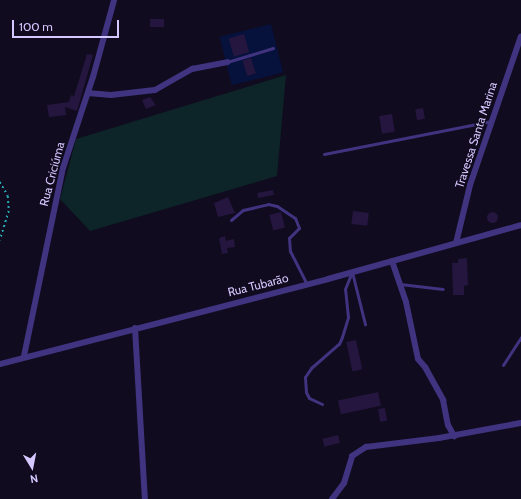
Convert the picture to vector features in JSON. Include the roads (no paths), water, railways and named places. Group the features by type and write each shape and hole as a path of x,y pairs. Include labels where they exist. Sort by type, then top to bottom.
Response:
{"street":[{"name":"Rua Criciúma","path":"24,356 63,168 88,93 114,0"},
{"name":"Travessa Santa Marina","path":"456,243 470,185 521,36"},
{"path":"88,93 111,96 155,90 192,69 227,62"},
{"name":"Rua Tubarão","path":"0,364 24,356 307,284 521,226"},
{"path":"392,261 400,284 418,359 425,366 443,400 448,425 454,436"},
{"path":"135,328 145,499"},
{"path":"332,499 344,483 352,456 366,447 454,436 521,423"}],"lane":[{"path":"227,62 273,48"},
{"path":"324,154 492,122"},
{"path":"231,220 243,210 268,204 277,206 295,218 299,228 289,238 290,251 307,284"},
{"path":"352,272 365,324"},
{"path":"322,404 309,398 306,392 305,377 311,368 338,344 342,337 348,317 345,289 352,272"},
{"path":"400,284 443,289"},
{"path":"503,366 521,337"}],"water":[{"path":"271,24 283,73 232,85 220,37"}]}
